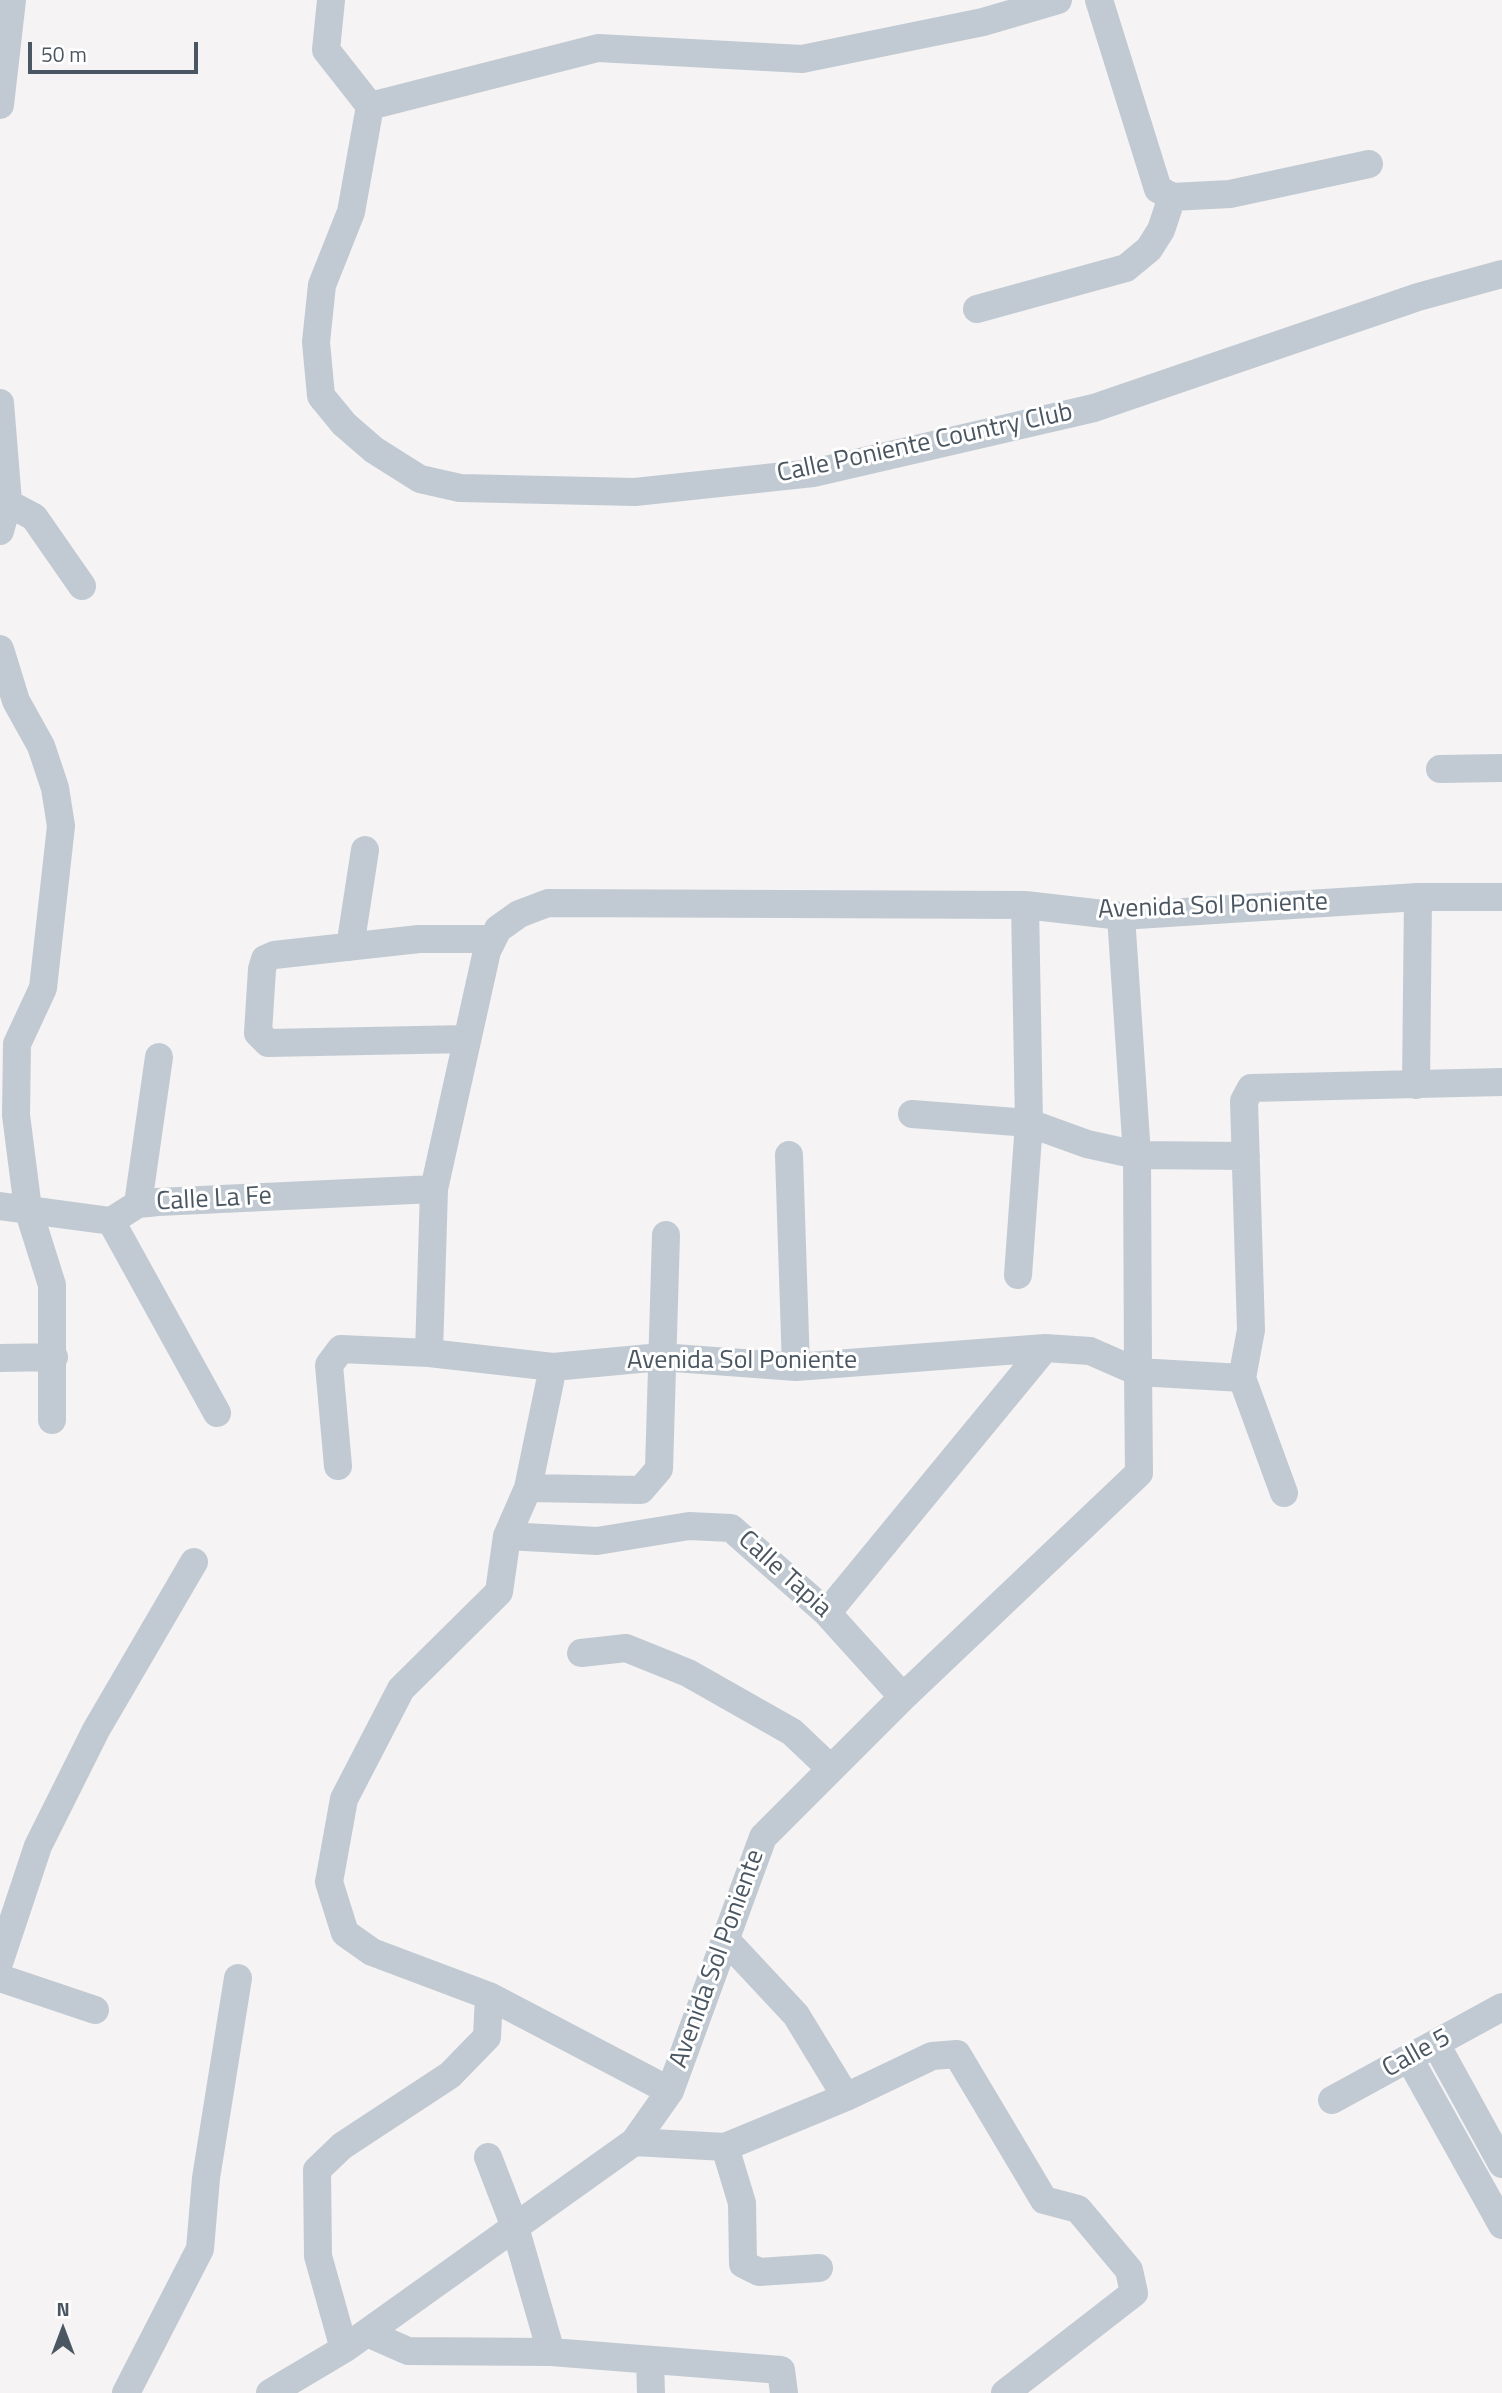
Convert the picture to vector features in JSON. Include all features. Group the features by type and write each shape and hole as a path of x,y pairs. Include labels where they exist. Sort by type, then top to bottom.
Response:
{"street":[{"path":"0,105 12,0"},
{"path":"331,0 326,50 370,106 598,48 802,59 982,22 1058,0"},
{"path":"1100,0 1158,189 1172,197 1230,194 1369,164"},
{"name":"Calle Poniente Country Club","path":"370,106 351,212 322,285 316,342 321,396 344,424 374,450 420,479 460,488 635,492 813,473 1094,408 1418,298 1502,274"},
{"path":"977,309 1126,268 1149,250 1161,230 1172,197"},
{"path":"0,403 4,500 0,531"},
{"path":"4,500 34,517 82,586"},
{"path":"0,649 8,705 41,746 55,788 61,826 43,988 8,1042 28,1209 52,1285 52,1420"},
{"path":"1440,769 1502,768"},
{"path":"350,947 365,850"},
{"path":"1416,1084 1418,897"},
{"name":"Avenida Sol Poniente","path":"270,2393 368,2333 634,2142 670,2091 763,1838 903,1697 1139,1473 1138,1372 1090,1351 1045,1348 796,1367 661,1357 553,1367 429,1353 434,1189 486,951 498,929 519,914 548,903 1025,905 1121,916 1418,897 1502,897"},
{"path":"1018,1275 1029,1124 1025,905"},
{"path":"1121,916 1137,1155 1138,1372 1242,1378"},
{"path":"467,1039 268,1042 258,1033 265,959 274,955 419,939 493,939"},
{"path":"138,1205 159,1057"},
{"path":"1284,1493 1242,1378 1251,1330 1244,1101 1251,1087 1502,1082"},
{"path":"912,1114 1029,1124 1087,1144 1137,1155 1246,1156"},
{"path":"789,1155 796,1367"},
{"name":"Calle La Fe","path":"111,1221 138,1205 434,1189"},
{"path":"0,1206 111,1221 217,1413"},
{"path":"528,1488 641,1490 659,1469 666,1235"},
{"path":"827,1613 1045,1348"},
{"path":"338,1466 329,1365 341,1349 429,1353"},
{"path":"0,1358 54,1357"},
{"path":"553,1367 528,1488 507,1536 499,1592 401,1689 344,1799 329,1882 345,1933 373,1952 489,1996 670,2091"},
{"name":"Calle Tapia","path":"507,1536 597,1541 689,1526 732,1528 827,1613 903,1697"},
{"path":"0,1960 38,1846 96,1730 194,1562"},
{"path":"581,1653 626,1648 688,1673 792,1732 831,1769"},
{"path":"726,1940 796,2015 846,2097"},
{"path":"0,1978 95,2010"},
{"path":"126,2393 200,2249 205,2178 238,1978"},
{"path":"344,2349 318,2256 317,2170 342,2146 450,2075 486,2037 489,1996"},
{"name":"Calle 5","path":"1332,2100 1502,2007"},
{"path":"1436,2044 1502,2164"},
{"path":"634,2142 725,2147 846,2097 932,2056 957,2054 1044,2200 1078,2209 1129,2270 1134,2293 1005,2393"},
{"path":"1409,2058 1502,2225"},
{"path":"725,2147 741,2203 743,2264 759,2272 820,2269"},
{"path":"488,2157 515,2227 551,2352"},
{"path":"368,2333 408,2351 551,2352 781,2370 784,2393"},
{"path":"650,2360 651,2393"}]}
